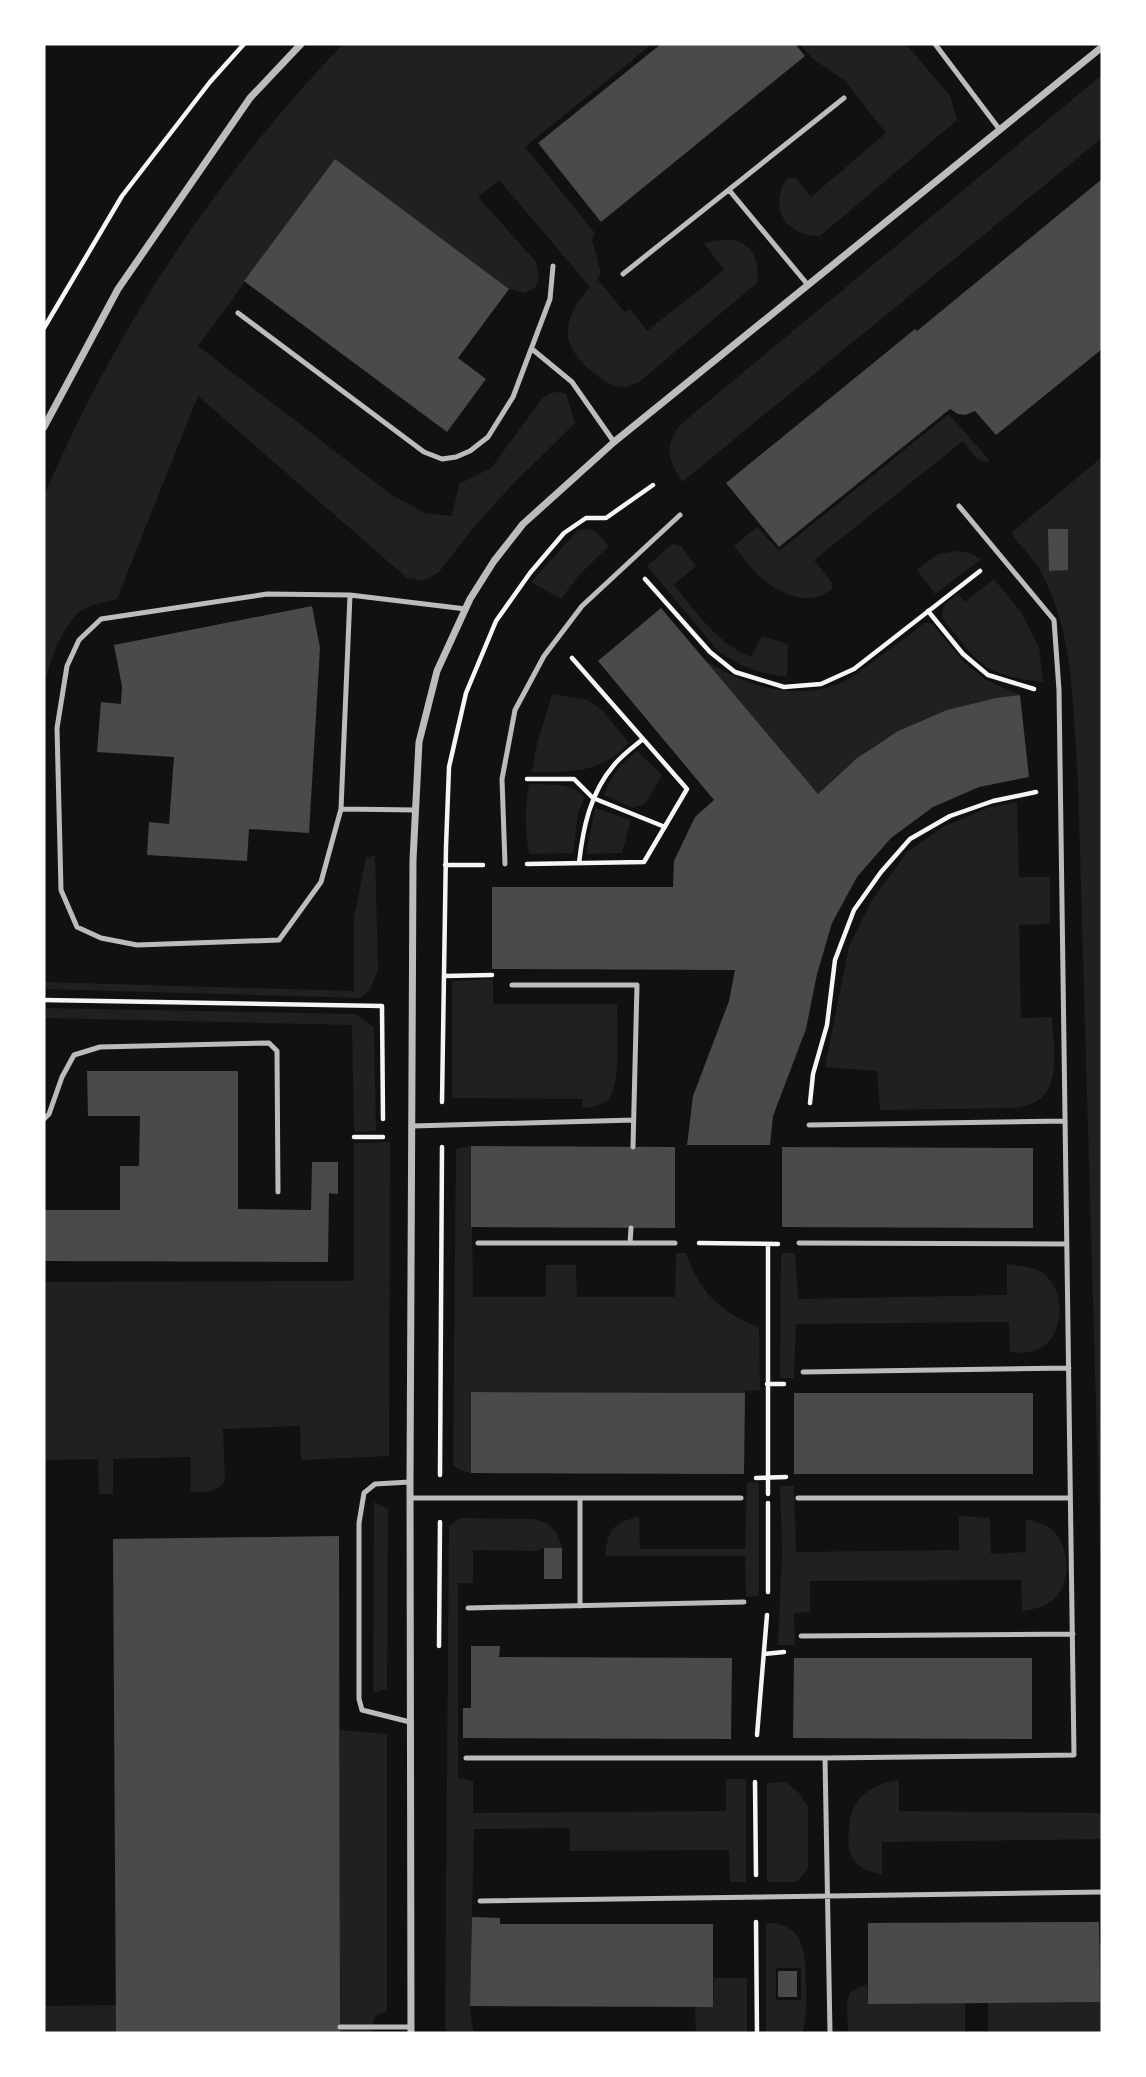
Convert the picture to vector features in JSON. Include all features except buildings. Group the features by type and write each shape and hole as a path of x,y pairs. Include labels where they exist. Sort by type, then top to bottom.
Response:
{"street":[{"path":"44,427 117,289 250,99 301,44"},
{"path":"411,2030 413,873 419,742 437,671 466,609 494,561 523,524 614,442 1102,47"}],"lane":[{"path":"935,44 1000,130"},
{"path":"623,274 844,98"},
{"path":"729,190 808,285"},
{"path":"239,313 424,452 442,459 456,457 470,451 488,437 513,397 550,299 553,266"},
{"path":"531,349 572,382 614,442"},
{"path":"466,1758 1074,1755 1059,690 1054,620 959,506"},
{"path":"505,864 502,779 515,710 544,656 582,606 680,514"},
{"path":"350,595 341,809 321,882 279,940 137,945 101,938 77,927 61,890 57,728 67,666 79,640 102,619 267,594 350,595 466,609"},
{"path":"341,809 416,810"},
{"path":"512,985 637,985 633,1147"},
{"path":"44,1119 49,1114 62,1077 74,1055 100,1047 269,1044 277,1051 278,1192"},
{"path":"413,1126 634,1120"},
{"path":"809,1125 1065,1121"},
{"path":"630,1243 631,1228"},
{"path":"478,1243 675,1243"},
{"path":"800,1244 1067,1244"},
{"path":"803,1372 1069,1368"},
{"path":"410,1482 375,1484 364,1493 359,1524 359,1699 362,1710 410,1722"},
{"path":"411,1498 740,1498"},
{"path":"580,1498 580,1606"},
{"path":"798,1498 1070,1498"},
{"path":"468,1608 744,1602"},
{"path":"802,1636 1073,1634"},
{"path":"825,1758 830,2033"},
{"path":"480,1901 1102,1892"},
{"path":"340,2027 411,2030"}],"path":[{"path":"44,328 121,196 210,82 244,44"},
{"path":"635,584 644,578 710,652 734,672 784,687 821,684 854,669 1000,556"},
{"path":"928,611 963,654 988,675 1034,689 1035,702"},
{"path":"445,865 644,862 687,789 556,640"},
{"path":"572,658 580,648"},
{"path":"579,863 582,830 593,798 614,765 643,739"},
{"path":"502,779 574,779 593,798 665,827"},
{"path":"809,1125 813,1074 827,1025 835,960 854,910 881,872 910,839 950,816 993,801 1044,791"},
{"path":"444,976 492,975 512,985"},
{"path":"354,1137 383,1136"},
{"path":"675,1243 800,1244"},
{"path":"768,1244 768,1601"},
{"path":"740,1498 740,1486 745,1479 768,1477 793,1478 797,1484 798,1498"},
{"path":"757,2033 755,1758 767,1615"}],"shaded area":[{"path":"343,44 652,44 525,147 595,233 592,240 601,273 597,279 625,312 630,309 647,331 724,270 704,243 734,240 746,246 756,261 758,282 639,382 626,387 616,386 588,368 569,343 568,327 572,314 590,287 499,180 478,197 536,262 539,279 535,288 524,293 509,289 335,159 198,346 392,495 425,513 452,516 459,484 491,468 542,399 548,395 556,392 566,394 575,423 511,486 473,528 439,572 423,581 407,578 198,396 117,599 81,611 67,626 56,647 44,689 44,496 72,434 103,373 173,256 253,146"},
{"path":"800,44 906,44 950,96 957,120 820,236 798,232 784,219 779,200 787,179 796,178 811,197 886,133 845,81 812,58"},
{"path":"1102,75 1102,138 682,482 673,466 670,453 675,432 681,424"},
{"path":"949,414 990,461 978,459 963,441 814,560 832,583 832,588 824,594 805,598 775,588 759,576 734,546 757,527 779,551"},
{"path":"1102,457 1102,1615 1078,782 1071,677 1061,624 1053,600 1040,570 1011,533"},
{"path":"578,530 595,531 609,546 579,575 561,599 531,582"},
{"path":"672,544 681,546 696,566 674,585 699,616 728,644 751,657 762,636 788,644 787,677 763,673 741,665 719,652 647,566"},
{"path":"958,551 981,559 935,594 917,570 938,554"},
{"path":"994,579 1021,612 1039,647 1043,682 994,671 974,656 942,617 944,606 958,594 965,602"},
{"path":"924,623 931,623 966,664 986,680 1020,695 955,709 914,724 857,758 818,794 703,659 737,678 756,684 794,691 814,690 850,678"},
{"path":"552,694 588,700 603,711 629,743 607,761 596,766 572,771 532,772"},
{"path":"637,751 662,775 646,803 633,808 604,795 617,770"},
{"path":"529,784 566,787 584,797 578,814 573,853 529,854 526,819"},
{"path":"1017,802 1019,877 1050,877 1050,924 1019,925 1021,1018 1052,1017 1054,1063 1050,1085 1037,1101 1016,1108 880,1110 877,1071 825,1067 849,946 872,900 907,852 943,827 987,808"},
{"path":"595,808 631,820 622,853 586,854"},
{"path":"375,855 378,970 369,991 360,998 44,989 44,982 354,991 354,917 366,858"},
{"path":"493,979 493,1004 617,1004 617,1068 609,1099 600,1105 583,1108 582,1099 452,1098 452,981"},
{"path":"44,1008 355,1014 374,1027 376,1131 354,1132 352,1025 44,1018"},
{"path":"390,1142 389,1456 301,1460 300,1426 223,1429 225,1481 218,1488 191,1492 190,1457 113,1459 113,1494 99,1494 98,1459 44,1460 44,1282 354,1281 354,1143"},
{"path":"471,1146 473,1297 546,1297 546,1265 576,1265 577,1297 675,1297 676,1253 686,1253 698,1279 713,1299 733,1315 759,1327 760,1390 745,1393 471,1392 471,1473 453,1465 456,1149"},
{"path":"781,1253 795,1253 798,1299 1007,1295 1007,1264 1031,1268 1044,1274 1056,1290 1060,1311 1058,1322 1050,1340 1042,1347 1022,1353 1010,1352 1009,1322 796,1324 794,1378 780,1378"},
{"path":"759,1482 759,1596 746,1597 745,1556 605,1556 613,1529 623,1522 639,1517 640,1549 745,1549 747,1483"},
{"path":"780,1486 794,1486 796,1552 959,1550 959,1516 990,1518 991,1554 1026,1552 1026,1519 1047,1526 1060,1539 1066,1559 1062,1588 1050,1603 1022,1611 1021,1580 810,1581 810,1612 794,1613 795,1645 778,1645 782,1550"},
{"path":"374,1502 388,1509 387,1689 373,1693"},
{"path":"460,1518 534,1519 553,1529 562,1548 536,1551 473,1550 473,1583 458,1583 458,1778 473,1781 473,1813 726,1811 726,1779 746,1779 746,1882 730,1882 729,1850 570,1851 570,1828 474,1829 470,2006 475,2033 449,2033 445,2027 449,1526"},
{"path":"340,1730 387,1734 387,2012 375,2015 371,2033 340,2033"},
{"path":"899,1780 899,1811 1102,1813 1102,1839 882,1842 882,1874 872,1872 858,1865 851,1853 848,1838 852,1812 864,1794 883,1784"},
{"path":"785,1782 799,1793 808,1807 808,1867 796,1882 767,1882 767,1783"},
{"path":"766,1923 790,1929 797,1935 806,1965 806,2000 802,2033 766,2033","holes":["776,1968 801,1968 801,2000 776,2000"]},
{"path":"1099,1944 1102,1944 1102,2033 988,2033 988,2003 1099,2002"},
{"path":"714,1978 747,1978 747,2033 696,2033 695,2007 713,2006"},
{"path":"867,1984 868,2003 965,2003 965,2033 848,2033 847,2003 850,1992"},
{"path":"116,2005 116,2033 44,2033 44,2006"}]}
